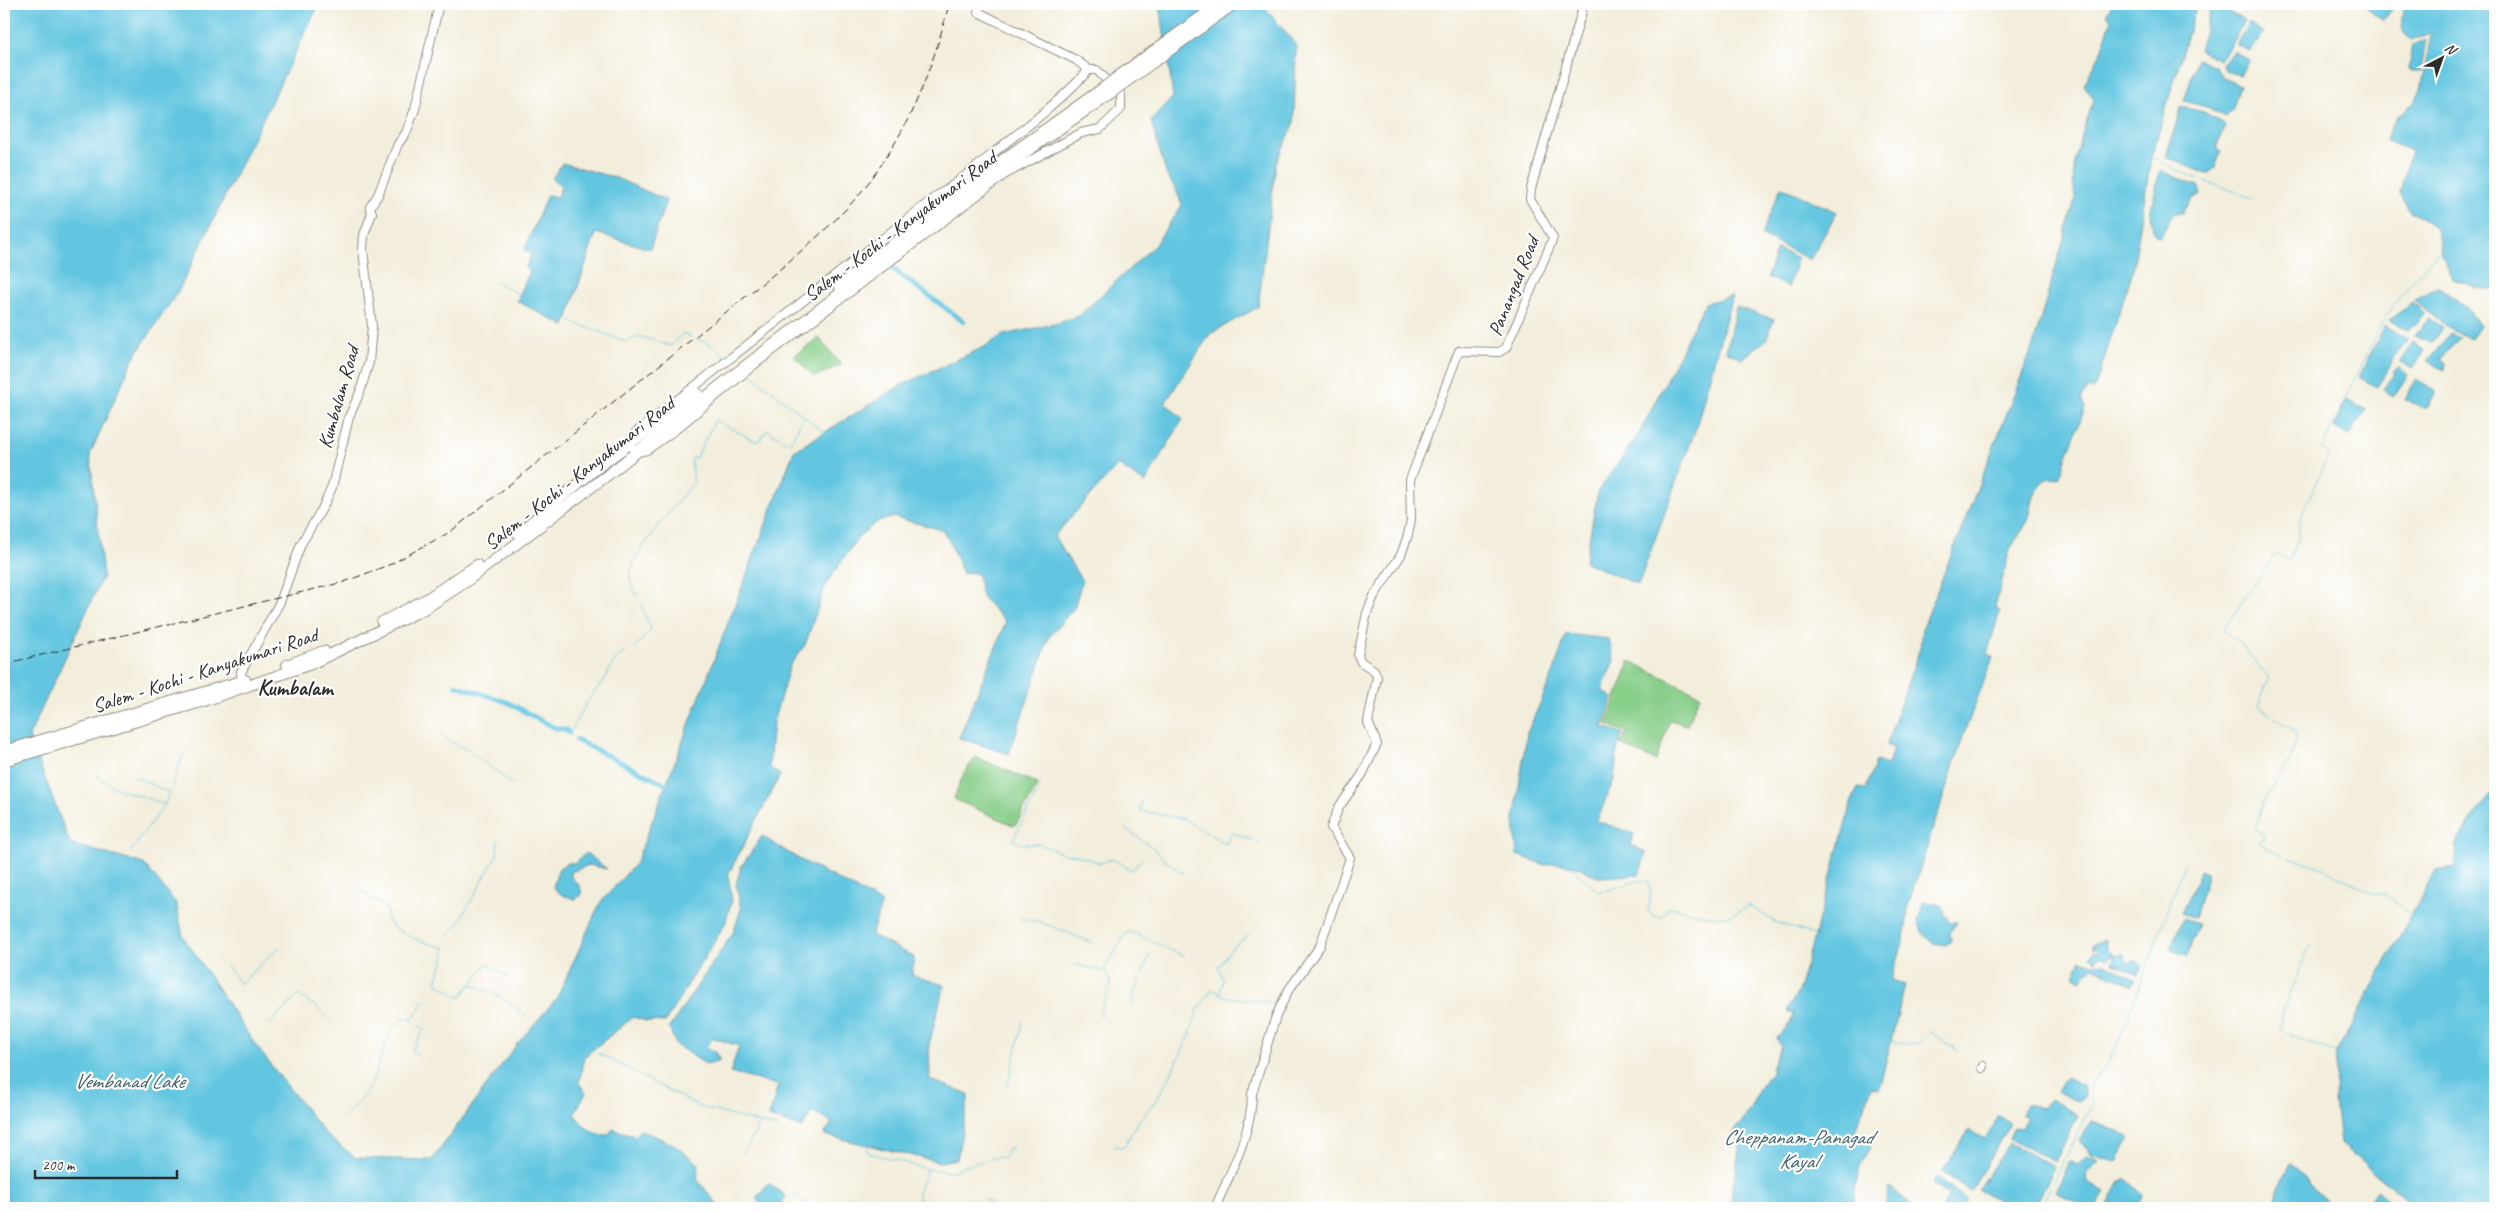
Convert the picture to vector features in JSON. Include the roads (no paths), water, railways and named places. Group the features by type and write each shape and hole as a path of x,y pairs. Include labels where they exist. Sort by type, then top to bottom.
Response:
{"highway":[{"path":"1145,64 1219,4"},
{"path":"1111,88 1234,4"},
{"name":"Salem - Kochi - Kanyakumari Road","path":"4,761 115,724 303,667 355,647 426,608 467,581 921,216 1111,88"},
{"name":"Salem - Kochi - Kanyakumari Road","path":"4,750 115,724 241,676 317,654 428,598 466,573 634,448 1111,88"}],"main road":[{"name":"Kumbalam Road","path":"241,676 280,602 301,544 332,486 349,417 360,392 368,362 372,326 363,250 364,235 372,213 370,207 378,195 398,144 406,133 415,109 439,4"},
{"path":"634,448 647,450 661,440 759,361 1004,175 1081,133 1100,128 1122,109 1111,88 1097,70 1088,70 1076,60 978,12 980,4"},
{"name":"Panangad Road","path":"1215,1208 1244,1136 1252,1104 1252,1094 1274,1021 1288,991 1320,946 1350,858 1331,827 1339,807 1362,775 1378,744 1368,722 1377,677 1374,670 1361,662 1358,655 1374,596 1404,549 1408,535 1410,480 1459,351 1499,352 1506,348 1553,238 1530,199 1531,189 1584,4"},
{"path":"921,216 1026,130 1062,98 1088,70"}],"water":[{"name":"Vembanad Lake","path":"4,4 319,4 179,290 134,357 90,454 103,576 29,736 70,844 144,864 176,903 183,936 256,1046 326,1135 356,1158 432,1160 517,1044 557,998 600,903 636,863 794,451 902,385 984,347 1003,335 1055,324 1079,316 1155,245 1182,205 1176,189 1167,176 1151,121 1173,97 1160,4 1262,4 1296,45 1294,124 1276,163 1258,307 1210,334 1165,403 1183,419 1145,483 1118,465 1054,536 1082,581 1074,608 1049,637 1009,754 959,738 1006,622 982,597 978,575 972,572 963,574 950,543 942,530 894,517 877,522 860,535 826,584 805,645 790,665 773,722 769,767 780,775 728,875 732,900 725,924 665,1022 645,1021 633,1017 584,1057 579,1083 586,1093 574,1114 581,1122 592,1132 602,1135 608,1135 613,1129 636,1136 640,1130 673,1144 699,1164 697,1179 720,1208 4,1208"},
{"name":"Cheppanam-Panagad Kayal","path":"2113,4 2197,4 2151,158 2133,270 2094,390 2088,388 2081,399 2085,408 2059,478 2045,479 2034,496 2028,521 2010,549 1995,608 2000,611 1987,654 1993,657 1965,731 1908,905 1905,934 1891,980 1905,985 1879,1089 1871,1087 1855,1131 1866,1136 1871,1147 1862,1161 1856,1183 1853,1208 1730,1208 1740,1143 1733,1136 1734,1133 1747,1114 1759,1089 1772,1072 1772,1066 1781,1047 1777,1038 1791,1022 1793,1013 1787,1011 1800,987 1852,801 1858,788 1866,789 1876,761 1888,765 1893,748 1886,745 1920,648 1922,630 2033,346 2076,196 2073,174 2075,161 2094,99 2084,85 2100,54 2111,21 2107,13"},
{"path":"2212,4 2244,20 2235,39 2220,60 2199,50"},
{"path":"2366,4 2396,4 2383,21 2365,6"},
{"path":"2404,4 2495,4 2495,290 2478,288 2453,279 2442,254 2436,228 2409,210 2400,193 2411,151 2385,140 2396,117 2415,102 2422,86 2431,33 2411,40 2407,36 2402,23"},
{"path":"2249,22 2264,33 2250,51 2236,45"},
{"path":"2426,39 2421,71 2408,69 2412,45"},
{"path":"2233,51 2249,60 2240,75 2225,71 2222,65"},
{"path":"2197,59 2215,66 2223,78 2240,85 2232,111 2226,117 2207,107 2184,101"},
{"path":"2181,107 2204,112 2225,125 2216,148 2221,151 2215,168 2207,174 2166,157"},
{"path":"562,163 616,178 666,200 650,249 596,233 565,326 517,301 530,271 525,268 532,254 524,251 547,195 558,197 561,185 552,179"},
{"path":"2160,170 2198,185 2201,194 2192,199 2183,213 2174,213 2160,237 2154,234 2150,214"},
{"path":"1781,187 1837,212 1810,260 1761,235"},
{"path":"1777,249 1798,258 1788,287 1767,277"},
{"path":"2439,287 2467,308 2480,326 2471,339 2448,327 2414,300"},
{"path":"1732,296 1695,431 1638,585 1585,562 1598,491 1639,434 1705,303"},
{"path":"2412,302 2425,313 2408,331 2390,320"},
{"path":"1736,307 1774,319 1766,340 1742,359 1726,351"},
{"path":"2429,318 2443,327 2431,343 2415,336"},
{"path":"2385,325 2409,340 2393,357 2391,365 2377,387 2359,377"},
{"path":"2450,333 2460,337 2441,359 2446,363 2444,370 2428,361"},
{"path":"2413,342 2425,351 2412,369 2400,361"},
{"path":"2400,367 2408,375 2393,397 2383,389 2394,375 2392,372"},
{"path":"2416,380 2436,392 2428,406 2423,408 2405,399"},
{"path":"2346,400 2366,410 2350,435 2334,428"},
{"path":"1566,634 1609,639 1614,660 1602,690 1613,698 1603,727 1623,733 1618,746 1614,779 1597,821 1634,834 1631,845 1646,853 1639,875 1597,877 1579,867 1557,863 1545,865 1517,855 1514,820 1527,733 1553,674"},
{"path":"2495,790 2495,1208 2417,1208 2340,1144 2335,1101 2336,1053 2436,870 2455,867 2456,845 2471,819"},
{"path":"762,836 797,858 882,903 871,935 914,957 912,975 944,985 929,1045 930,1080 969,1094 957,1159 940,1162 824,1135 832,1122 812,1112 802,1128 769,1117 778,1085 730,1073 739,1046 713,1038 706,1046 715,1052 720,1061 707,1065 676,1045 669,1028 733,933 741,909 736,884 741,867"},
{"path":"586,853 607,869 589,865 571,872 571,877 580,886 582,895 575,899 562,895 553,887 559,868 568,863 575,863"},
{"path":"2201,870 2208,873 2195,918 2181,913"},
{"path":"1924,901 1943,906 1945,915 1950,922 1957,922 1950,933 1951,941 1946,945 1932,943 1923,933 1918,921"},
{"path":"2183,918 2198,924 2187,957 2170,949"},
{"path":"2105,939 2108,949 2115,956 2123,954 2129,964 2135,960 2142,965 2138,974 2112,962 2114,957 2111,956 2108,959 2100,957 2096,961 2090,957 2093,951 2097,952 2098,949 2092,948 2092,945"},
{"path":"2081,960 2094,964 2106,963 2136,980 2133,986 2093,967 2081,980 2074,975"},
{"path":"2066,1077 2084,1086 2084,1097 2077,1101 2057,1092"},
{"path":"2050,1099 2078,1115 2055,1162 2009,1139 2014,1127 2021,1128 2027,1117 2021,1114 2026,1104 2042,1108"},
{"path":"1999,1116 2010,1123 1971,1191 1942,1172 1969,1130 1985,1139"},
{"path":"2092,1121 2129,1137 2117,1163 2092,1155 2089,1148 2078,1142"},
{"path":"2009,1143 2054,1167 2033,1208 2013,1208 1978,1190"},
{"path":"2087,1156 2099,1161 2087,1172 2086,1181 2105,1192 2096,1208 2084,1208 2056,1191 2070,1161 2078,1165"},
{"path":"2291,1163 2330,1207 2330,1208 2270,1207"},
{"path":"1936,1177 1967,1200 1961,1208 1942,1208 1949,1195 1932,1184"},
{"path":"2127,1179 2143,1195 2136,1208 2115,1208 2108,1205 2119,1183"},
{"path":"768,1183 786,1196 779,1208 767,1208 758,1202 757,1197"},
{"path":"1889,1187 1912,1205 1911,1208 1885,1208"},
{"path":"2376,1190 2398,1208 2366,1208"}],"waterway":[{"path":"2150,156 2188,175 2253,198"},
{"path":"2283,856 2259,843 2265,836 2255,830 2264,801 2284,772 2291,757 2296,732 2258,706 2269,678 2243,647 2223,629 2276,553 2289,561 2298,540 2299,521 2329,453 2321,450 2364,358 2393,307 2441,249"},
{"path":"893,269 964,322"},
{"path":"496,282 519,294"},
{"path":"567,320 627,342 638,336 671,346 683,333 691,337"},
{"path":"698,339 726,356"},
{"path":"752,375 825,433"},
{"path":"637,596 630,580 633,565 647,541 694,482 691,460 693,457 696,458 715,420 755,441 760,440 767,430 790,443 804,416"},
{"path":"634,649 651,629 641,604"},
{"path":"571,731 589,699 606,678 615,661 621,654 626,652"},
{"path":"456,685 507,702 553,727 566,730 569,733"},
{"path":"440,731 445,738 472,753 512,784"},
{"path":"576,740 671,787"},
{"path":"131,851 165,804 185,750"},
{"path":"96,775 115,788 164,804"},
{"path":"134,776 169,793"},
{"path":"1040,785 1013,840 1022,844 1039,844 1068,855 1073,854 1101,863 1112,859 1132,870 1143,857"},
{"path":"1142,800 1141,811 1182,818 1226,844 1231,832 1260,843"},
{"path":"1124,828 1156,850 1163,859 1183,873"},
{"path":"449,936 497,855 498,841"},
{"path":"2288,858 2315,865 2375,894 2383,894 2413,915"},
{"path":"2040,1208 2092,1104 2090,1084 2105,1068 2119,1041 2185,864"},
{"path":"1575,871 1598,891 1635,882 1648,881 1651,891 1648,910 1653,916 1662,917 1669,907 1710,916 1729,916 1739,912 1748,905 1775,922 1814,935"},
{"path":"361,890 386,909 388,920 397,930 414,938 445,948 444,959 436,982 460,998 470,985 474,985 503,998 526,1016"},
{"path":"1020,919 1038,921 1091,942"},
{"path":"1101,1016 1101,1009 1110,988 1109,977 1104,970 1126,933 1131,932 1184,956"},
{"path":"1220,994 1223,979 1218,967 1231,949 1249,935"},
{"path":"2312,945 2307,951 2288,997 2280,1028 2304,1041 2336,1052"},
{"path":"226,965 240,984 279,947"},
{"path":"1133,995 1150,955"},
{"path":"472,984 487,964 506,976 506,978"},
{"path":"1075,964 1101,971 1104,970"},
{"path":"1113,1146 1124,1147 1137,1123 1154,1103 1169,1078 1190,1035 1198,1009 1212,989 1227,997 1277,1005"},
{"path":"269,1025 298,995 315,1006 333,1023"},
{"path":"1132,1004 1134,996"},
{"path":"341,1118 348,1113 370,1088 389,1034 403,1017 412,1020 425,999"},
{"path":"1006,1086 1023,1021"},
{"path":"419,1026 424,1029 412,1050 419,1055"},
{"path":"1891,1041 1912,1045 1919,1044 1930,1032 1958,1051"},
{"path":"596,1052 700,1107 778,1128"},
{"path":"743,1154 759,1125"},
{"path":"867,1148 867,1152 927,1169 946,1171 954,1171 961,1167 997,1157 1004,1158 1008,1148 1013,1149"},
{"path":"918,1208 918,1193 927,1169"},
{"path":"794,1194 812,1208"},
{"path":"846,1194 850,1197 856,1208"},
{"path":"967,1200 983,1203 985,1200 990,1202 994,1208"}],"railway":[{"path":"4,664 344,582 391,564 450,532 779,270 846,209 881,165 907,121 927,76 949,4"}],"district":[{"name":"Kumbalam","path":"295,687"}]}
